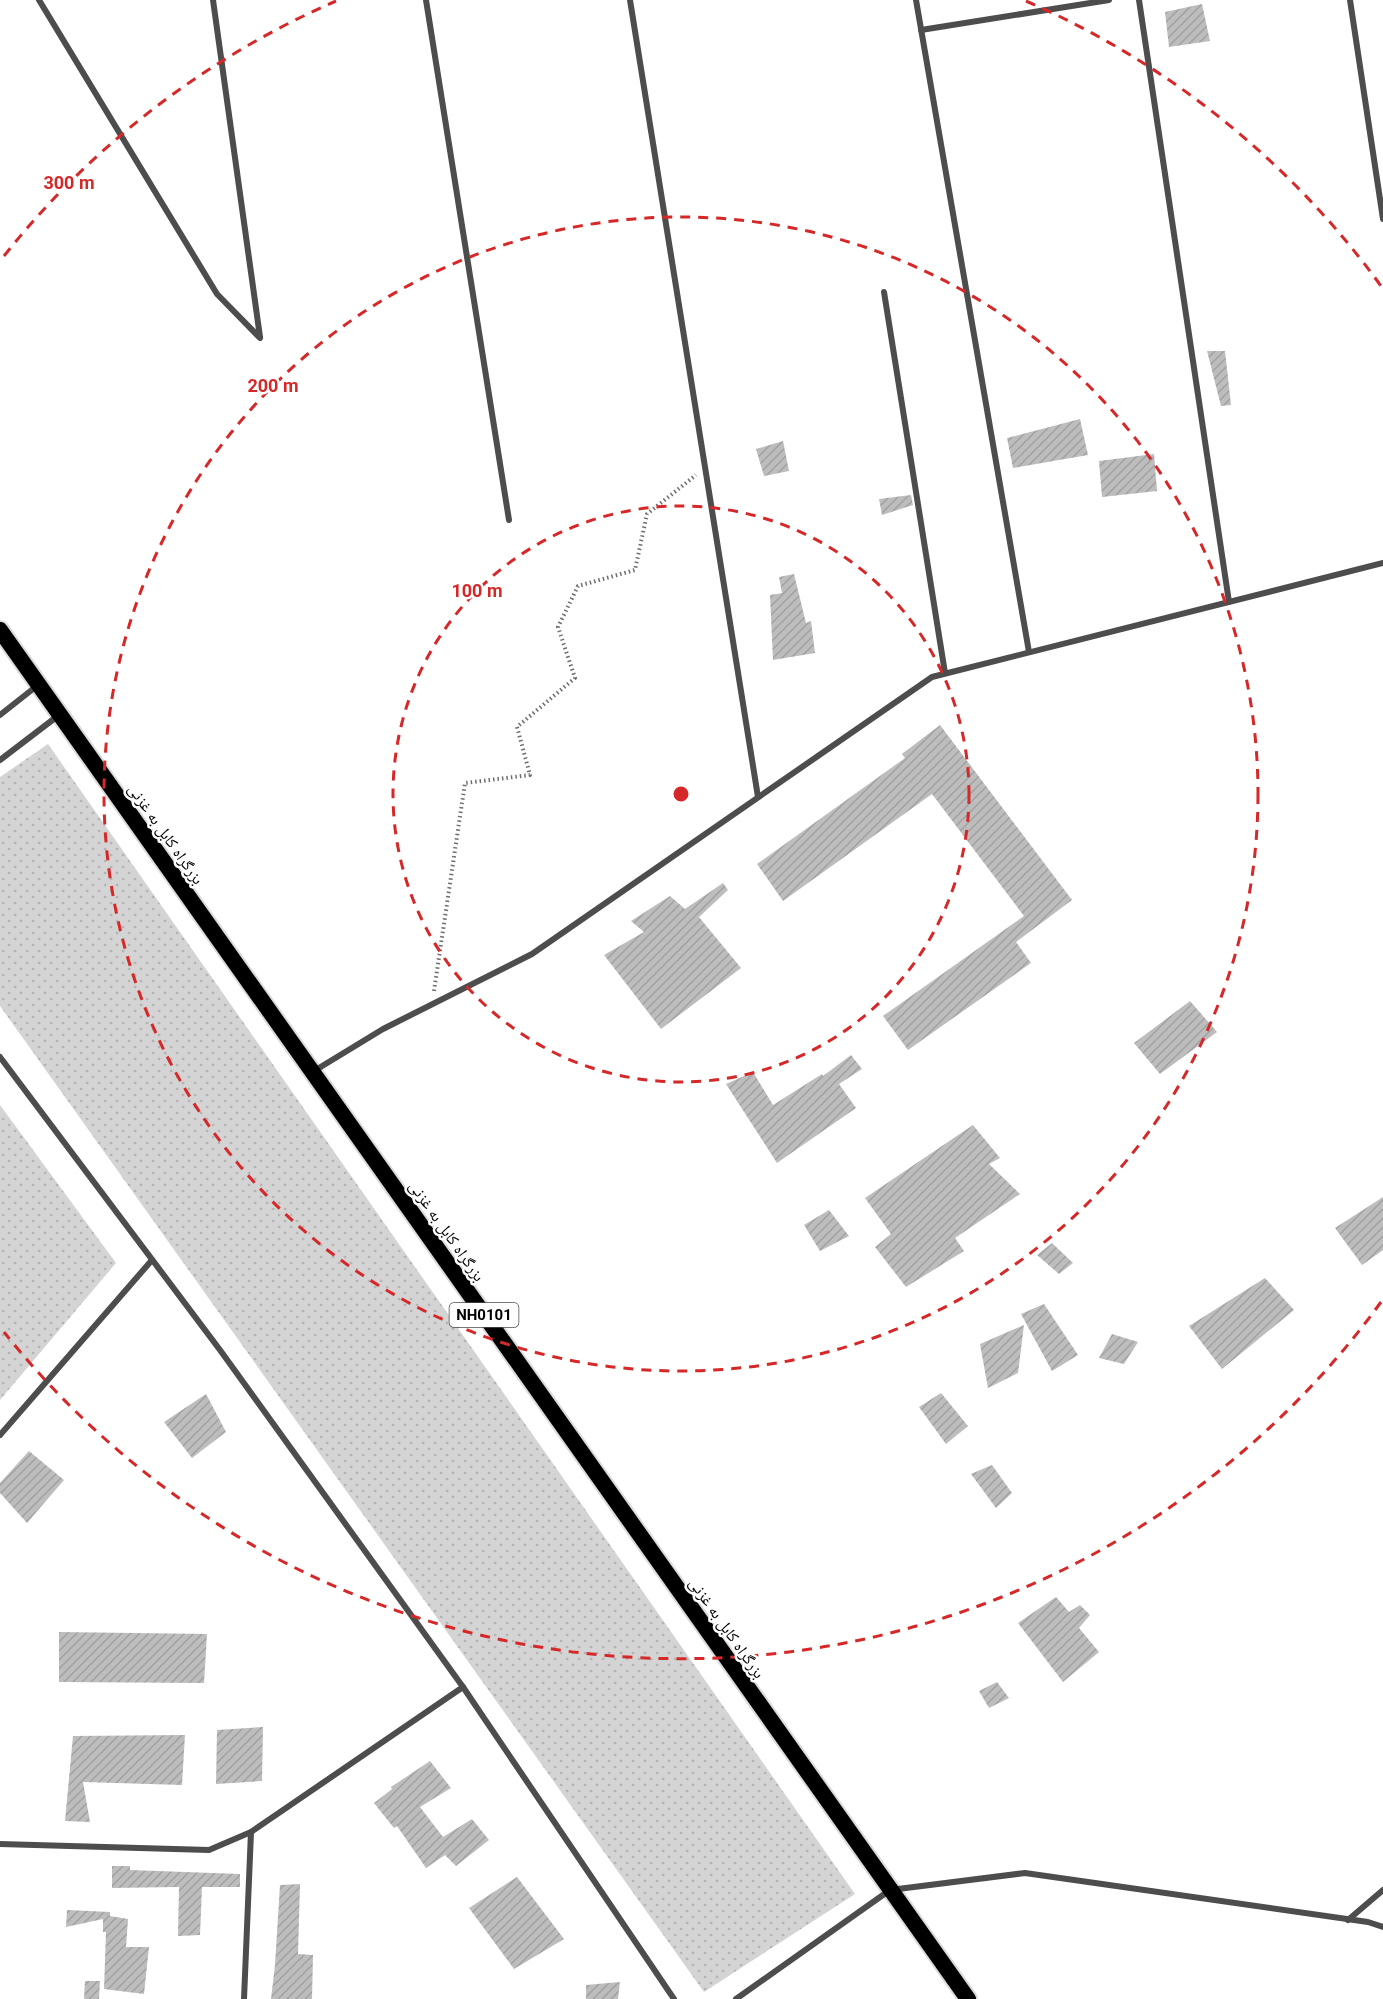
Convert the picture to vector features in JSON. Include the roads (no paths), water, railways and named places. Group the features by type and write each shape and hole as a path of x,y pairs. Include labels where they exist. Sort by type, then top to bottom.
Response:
{"highway":[{"name":"بزرگراه کابل به غزنی","path":"0,630 968,1999"}],"street":[{"path":"39,0 217,294 260,338 213,0"},
{"path":"426,0 508,520"},
{"path":"630,0 758,797"},
{"path":"916,0 1029,652"},
{"path":"921,30 1109,0"},
{"path":"1139,0 1229,602"},
{"path":"1350,0 1383,219"},
{"path":"884,292 945,674"},
{"path":"313,1072 383,1029 532,954 932,677 1383,563"},
{"path":"0,715 39,685"},
{"path":"0,760 60,715"},
{"path":"0,1057 220,1350 463,1687 674,1999"},
{"path":"0,1435 152,1260"},
{"path":"0,1844 209,1850 252,1832 463,1687"},
{"path":"244,1999 252,1832"},
{"path":"736,1999 890,1890 1025,1873 1383,1927"},
{"path":"1348,1920 1383,1890"}]}
